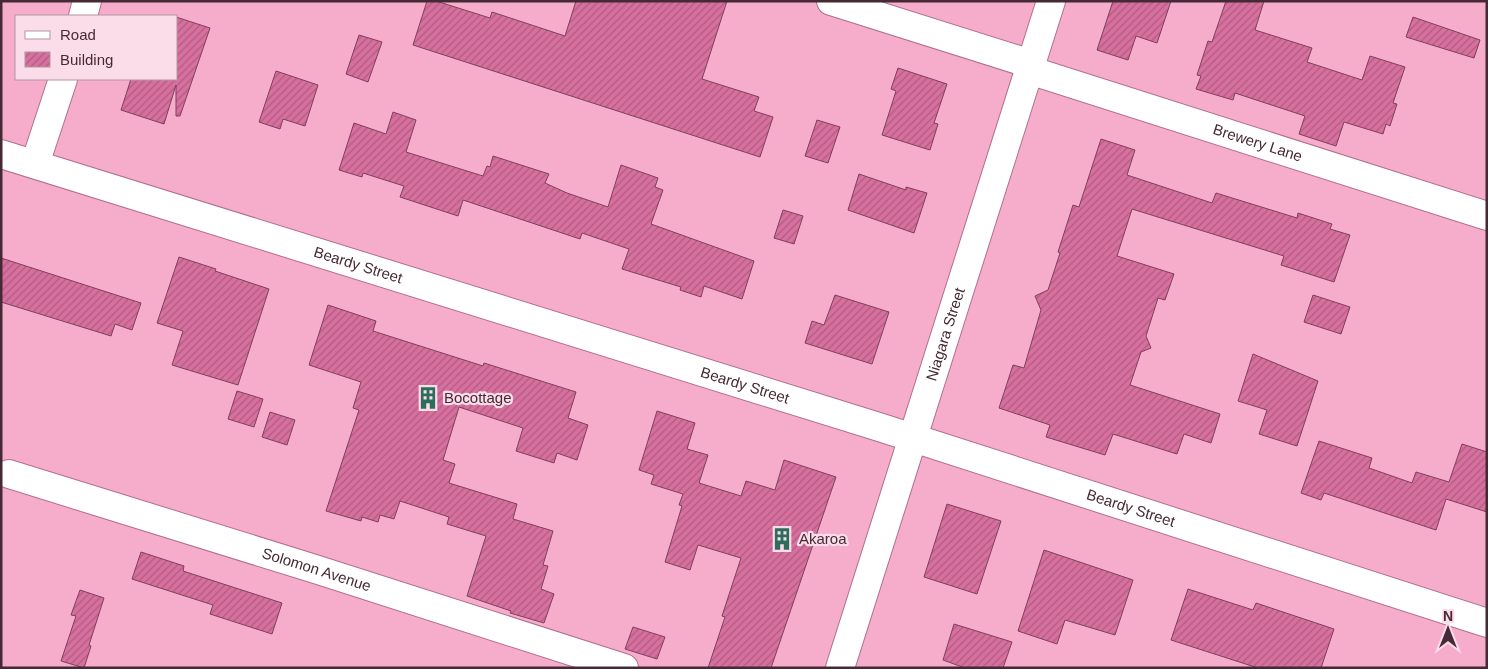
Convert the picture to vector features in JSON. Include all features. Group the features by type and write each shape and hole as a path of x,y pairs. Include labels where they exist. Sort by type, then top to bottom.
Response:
{"street":[{"path":"83,15 88,1"},
{"name":"Brewery Lane","path":"831,1 1487,216"},
{"name":"Niagara Street","path":"840,668 1051,1"},
{"path":"35,164 63,80"},
{"name":"Beardy Street","path":"1,154 913,438 1487,622"},
{"name":"Solomon Avenue","path":"9,474 624,668"}],"building":[{"path":"427,1 436,1 490,18 492,12 565,36 576,1 727,1 702,79 759,97 754,111 773,117 760,157 413,45"},
{"path":"1113,1 1171,1 1157,43 1136,36 1128,60 1097,50"},
{"path":"1226,1 1264,1 1255,30 1312,48 1307,62 1362,80 1370,56 1405,67 1393,103 1397,104 1390,126 1386,124 1383,134 1344,122 1336,146 1299,134 1305,116 1235,93 1233,100 1196,89 1201,76 1197,75 1208,41 1212,42"},
{"path":"1413,17 1480,40 1474,58 1406,37"},
{"path":"178,18 210,28 180,116 176,116 176,85 164,124 121,110 131,80 178,80"},
{"path":"359,35 382,42 368,82 346,74"},
{"path":"898,68 947,84 934,123 938,124 930,150 882,135 896,91 891,89"},
{"path":"276,71 318,85 305,126 283,119 280,129 259,122"},
{"path":"393,112 416,120 406,152 483,176 487,166 490,167 493,156 549,174 545,183 567,193 608,207 621,165 658,178 655,187 663,190 651,224 754,261 742,299 704,286 701,297 680,290 681,287 622,269 629,249 582,233 580,239 463,200 458,216 400,197 404,186 363,173 362,177 339,170 354,123 386,134"},
{"path":"817,120 840,127 828,163 805,156"},
{"path":"1101,139 1135,150 1127,175 1212,203 1216,193 1297,218 1298,213 1332,224 1330,229 1350,235 1334,282 1281,265 1284,256 1132,209 1117,256 1174,274 1165,300 1158,298 1146,336 1151,348 1141,352 1130,385 1220,414 1211,443 1184,434 1177,454 1113,434 1105,455 1046,437 1050,425 999,408 1013,365 1024,368 1041,310 1035,296 1048,290 1073,205 1079,207"},
{"path":"859,174 906,190 906,187 927,193 914,233 848,210"},
{"path":"783,210 803,216 794,244 774,238"},
{"path":"179,257 269,289 238,385 172,365 183,331 157,323"},
{"path":"1,258 141,303 132,330 115,324 111,336 1,302"},
{"path":"835,295 889,312 872,364 805,343 812,321 824,325"},
{"path":"1313,295 1350,307 1341,334 1304,322"},
{"path":"328,305 376,321 373,331 483,366 484,363 576,392 568,418 588,425 577,460 557,453 554,463 516,451 523,428 459,407 443,460 455,464 449,483 517,504 513,519 553,531 543,565 548,566 541,589 554,594 544,623 510,613 511,611 467,596 486,536 447,524 449,517 400,501 394,519 380,515 378,522 362,517 361,521 326,511 359,410 353,408 361,382 309,365"},
{"path":"1253,354 1318,381 1297,446 1259,434 1267,410 1238,401"},
{"path":"237,391 263,399 254,427 228,419"},
{"path":"657,411 695,423 687,449 708,455 699,483 741,496 746,481 775,490 784,460 836,477 771,668 708,668 725,617 722,616 741,558 698,545 690,570 665,562 682,506 679,505 683,494 651,484 654,475 639,470"},
{"path":"270,412 295,420 287,445 262,437"},
{"path":"1319,441 1372,458 1369,468 1412,483 1416,472 1449,482 1462,444 1487,452 1487,512 1446,499 1436,530 1324,493 1321,500 1301,493"},
{"path":"947,504 1001,521 977,594 924,577"},
{"path":"1044,550 1133,580 1115,635 1065,620 1057,644 1018,631"},
{"path":"141,552 184,566 183,571 282,603 272,634 210,614 213,605 132,579"},
{"path":"1188,589 1253,610 1256,603 1334,629 1321,668 1258,668 1171,640"},
{"path":"80,590 104,598 89,645 91,646 84,668 61,661 76,616 71,615"},
{"path":"954,624 1012,642 1003,668 965,668 943,660"},
{"path":"633,627 665,637 657,659 625,649"}],"place":[{"name":"Bocottage","path":"428,398"},
{"name":"Akaroa","path":"782,539"}]}
